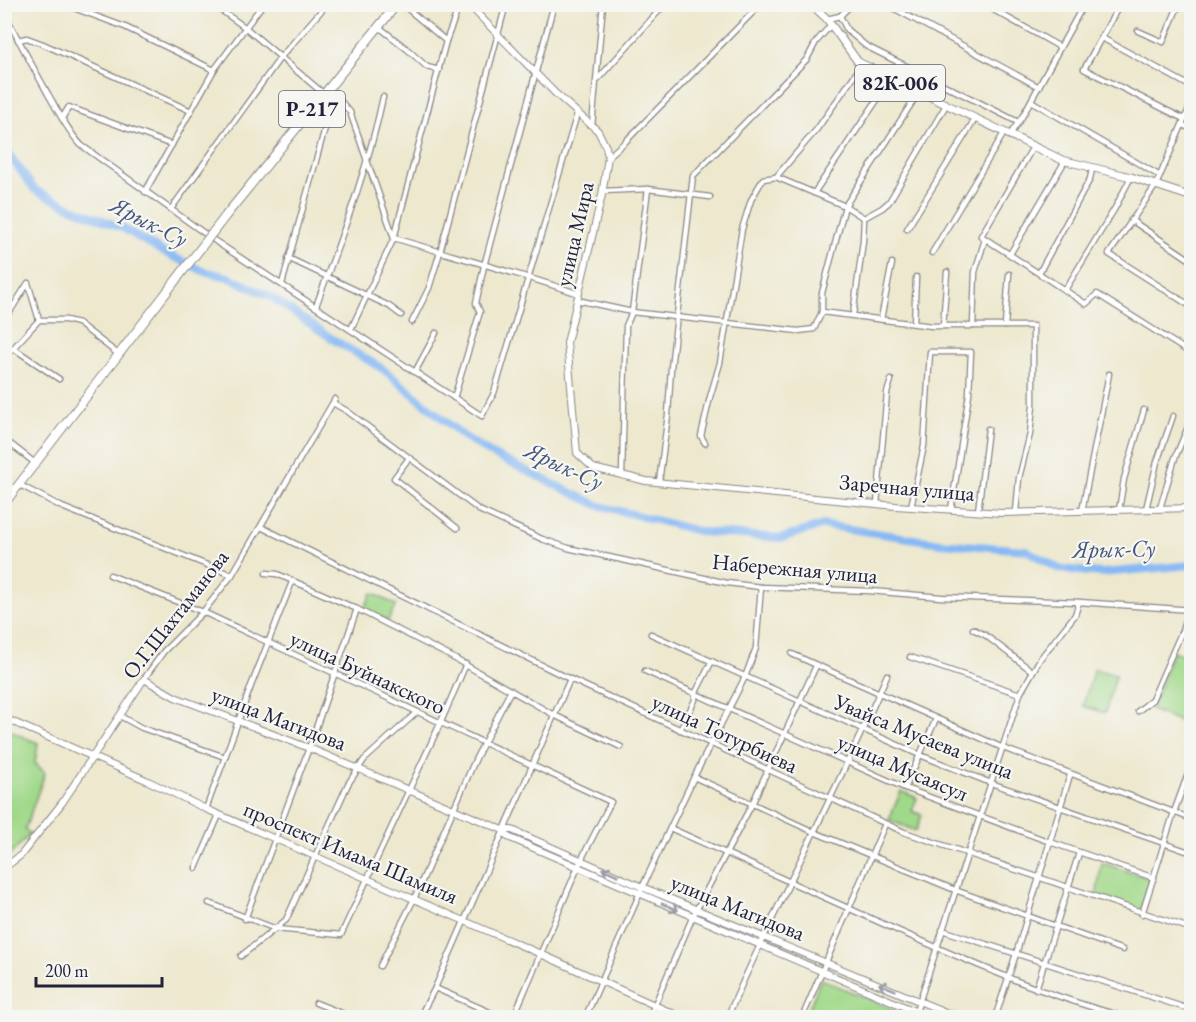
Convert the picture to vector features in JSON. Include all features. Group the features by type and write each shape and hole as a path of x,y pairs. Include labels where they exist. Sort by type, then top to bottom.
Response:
{"highway":[{"name":"Р-217","path":"4,504 227,214 399,4"}],"main road":[{"path":"468,4 577,114 592,126"},
{"name":"82К-006","path":"811,4 829,23 858,62 1065,161 1131,177 1191,197"},
{"name":"улица Мира","path":"592,126 603,139 608,157 603,191 567,343 577,453 593,468"},
{"name":"Заречная улица","path":"593,468 658,482 951,510 1016,512 1191,507"},
{"name":"О.Г.Шахтаманова","path":"4,868 21,855 62,803 144,679"},
{"name":"улица Магидова","path":"144,679 175,697 309,748 503,830 512,830 642,887 960,1017"},
{"name":"проспект Имама Шамиля","path":"4,718 219,815 683,1017"},
{"name":"улица Магидова","path":"503,830 508,837 822,971 915,1014 931,1017"}],"street":[{"path":"63,4 125,27 214,70"},
{"path":"145,192 214,70 263,4"},
{"path":"171,209 280,58 327,4"},
{"path":"399,4 447,41"},
{"path":"351,329 394,238 447,41 460,4"},
{"path":"412,322 429,288 440,252 506,4"},
{"path":"454,398 480,312 476,303 484,266 554,4"},
{"path":"592,126 603,4"},
{"path":"596,81 665,4"},
{"path":"608,157 626,142 761,4"},
{"path":"658,482 693,176 807,59 829,23 852,4"},
{"path":"886,4 1039,87"},
{"path":"982,4 1060,47"},
{"path":"932,253 1039,87 1083,7 1073,4"},
{"path":"1120,4 1084,69 1183,122 1191,129"},
{"path":"1138,31 1162,42 1179,4"},
{"path":"213,5 246,28 324,95 350,112 394,238"},
{"path":"4,12 62,118 81,144 218,243 482,416 494,393 577,114"},
{"path":"840,16 847,30 866,46 1018,122"},
{"path":"378,27 427,67 439,70"},
{"path":"18,40 27,38 43,44 191,111"},
{"path":"1102,38 1191,87"},
{"path":"777,177 817,129 859,69 858,62"},
{"path":"814,193 892,78"},
{"path":"394,238 484,266 529,277 578,297 632,312 798,331 814,329 822,312 822,293 845,206 919,92"},
{"path":"282,284 325,128 318,107 324,95"},
{"path":"316,306 346,225 376,128 383,97"},
{"path":"1031,101 1160,176"},
{"path":"1191,102 1155,186 1109,254 1191,307"},
{"path":"864,218 889,202 946,105"},
{"path":"62,118 69,106 172,145"},
{"path":"907,229 975,119"},
{"path":"973,326 975,272 983,238 1033,147"},
{"path":"1010,254 1065,161"},
{"path":"1039,273 1090,179 1092,169"},
{"path":"705,443 701,436 720,363 742,229 751,200 763,179 777,177 845,206 864,218"},
{"path":"1065,290 1116,208 1131,177"},
{"path":"622,474 626,326 632,312 648,189"},
{"path":"603,191 648,189 710,197"},
{"path":"853,315 864,218"},
{"path":"1131,220 1191,261"},
{"path":"983,238 1086,304 1097,294 1191,354"},
{"path":"288,258 389,306 401,315"},
{"path":"881,319 892,263"},
{"path":"943,326 947,272"},
{"path":"1005,326 1009,274"},
{"path":"914,323 916,277"},
{"path":"4,321 28,283 39,320"},
{"path":"822,312 943,326 1033,327 1033,406 1030,434 1019,478 1016,512"},
{"path":"4,358 39,320 66,320 78,323 119,355"},
{"path":"415,372 436,333"},
{"path":"13,348 59,380"},
{"path":"911,507 924,446 930,352 971,352 969,394 951,510"},
{"path":"1082,511 1109,374"},
{"path":"877,504 887,393 891,380"},
{"name":"Набережная улица","path":"334,401 479,510 542,539 568,548 727,583 761,587 1079,602 1190,610"},
{"name":"О.Г.Шахтаманова","path":"144,679 164,651 203,612 232,575 334,401"},
{"path":"1119,510 1124,479 1144,410"},
{"path":"1146,509 1157,462 1173,416"},
{"path":"1160,508 1174,458 1190,422"},
{"path":"978,511 988,429"},
{"path":"4,439 37,464"},
{"path":"409,458 394,478 457,528"},
{"path":"20,485 62,507 232,575"},
{"name":"улица Тотурбиева","path":"261,526 570,679 885,824 967,855 1191,929"},
{"path":"266,573 278,574 357,609 466,664 554,715 621,747"},
{"name":"улица Буйнакского","path":"110,575 203,612 334,675 611,802 581,860"},
{"path":"206,809 292,582"},
{"path":"585,1017 642,887 710,744 745,677 756,648 761,587"},
{"path":"915,1014 1020,694 1032,671 1075,615 1079,602"},
{"path":"245,919 309,748 357,609"},
{"path":"1138,711 1152,700 1190,610"},
{"path":"974,629 1032,671"},
{"name":"Увайса Мусаева улица","path":"651,634 920,755 991,783 1191,853"},
{"path":"792,654 1003,748 1191,819"},
{"path":"910,657 1020,694"},
{"path":"680,730 712,661"},
{"path":"209,903 245,919 276,929 341,935 466,664"},
{"path":"649,1017 696,908 752,804 816,666"},
{"name":"улица Мусаясул","path":"645,671 906,788 1079,853 1154,878"},
{"path":"727,1017 763,935 830,800 887,675"},
{"path":"419,1017 435,988 465,921 570,679"},
{"path":"380,966 414,899 453,809 511,690"},
{"path":"241,956 286,920 348,784 364,760 416,712"},
{"path":"120,716 142,728 225,757"},
{"path":"906,788 936,719"},
{"path":"1142,914 1191,763"},
{"path":"995,1017 1070,775"},
{"path":"694,777 872,857 955,890 1123,950"},
{"path":"196,868 219,815"},
{"path":"802,1017 885,824"},
{"path":"670,828 849,909 1036,989 1100,1010 1130,1017"},
{"path":"1036,989 1079,853"},
{"path":"513,1017 581,860"},
{"path":"942,930 1191,1010"},
{"path":"435,988 503,1017"},
{"path":"316,1003 354,1017"}],"green space":[{"path":"372,593 396,605 388,621 364,609"},
{"path":"1173,651 1191,658 1191,712 1187,724 1151,710"},
{"path":"1094,669 1116,675 1105,713 1083,706"},
{"path":"5,729 38,743 35,763 45,773 25,829 30,834 5,860"},
{"path":"901,791 917,798 912,811 922,815 916,831 889,820"},
{"path":"1102,863 1151,879 1141,911 1096,897"},
{"path":"821,979 910,1017 805,1018"}],"waterway":[{"name":"Ярык-Су","path":"4,148 35,190 123,228 163,252 203,271 228,277 271,297 334,340 383,369 462,435 490,453 597,505 702,532 782,538 823,525 941,543 1026,550 1059,569 1102,573 1192,565"}]}
